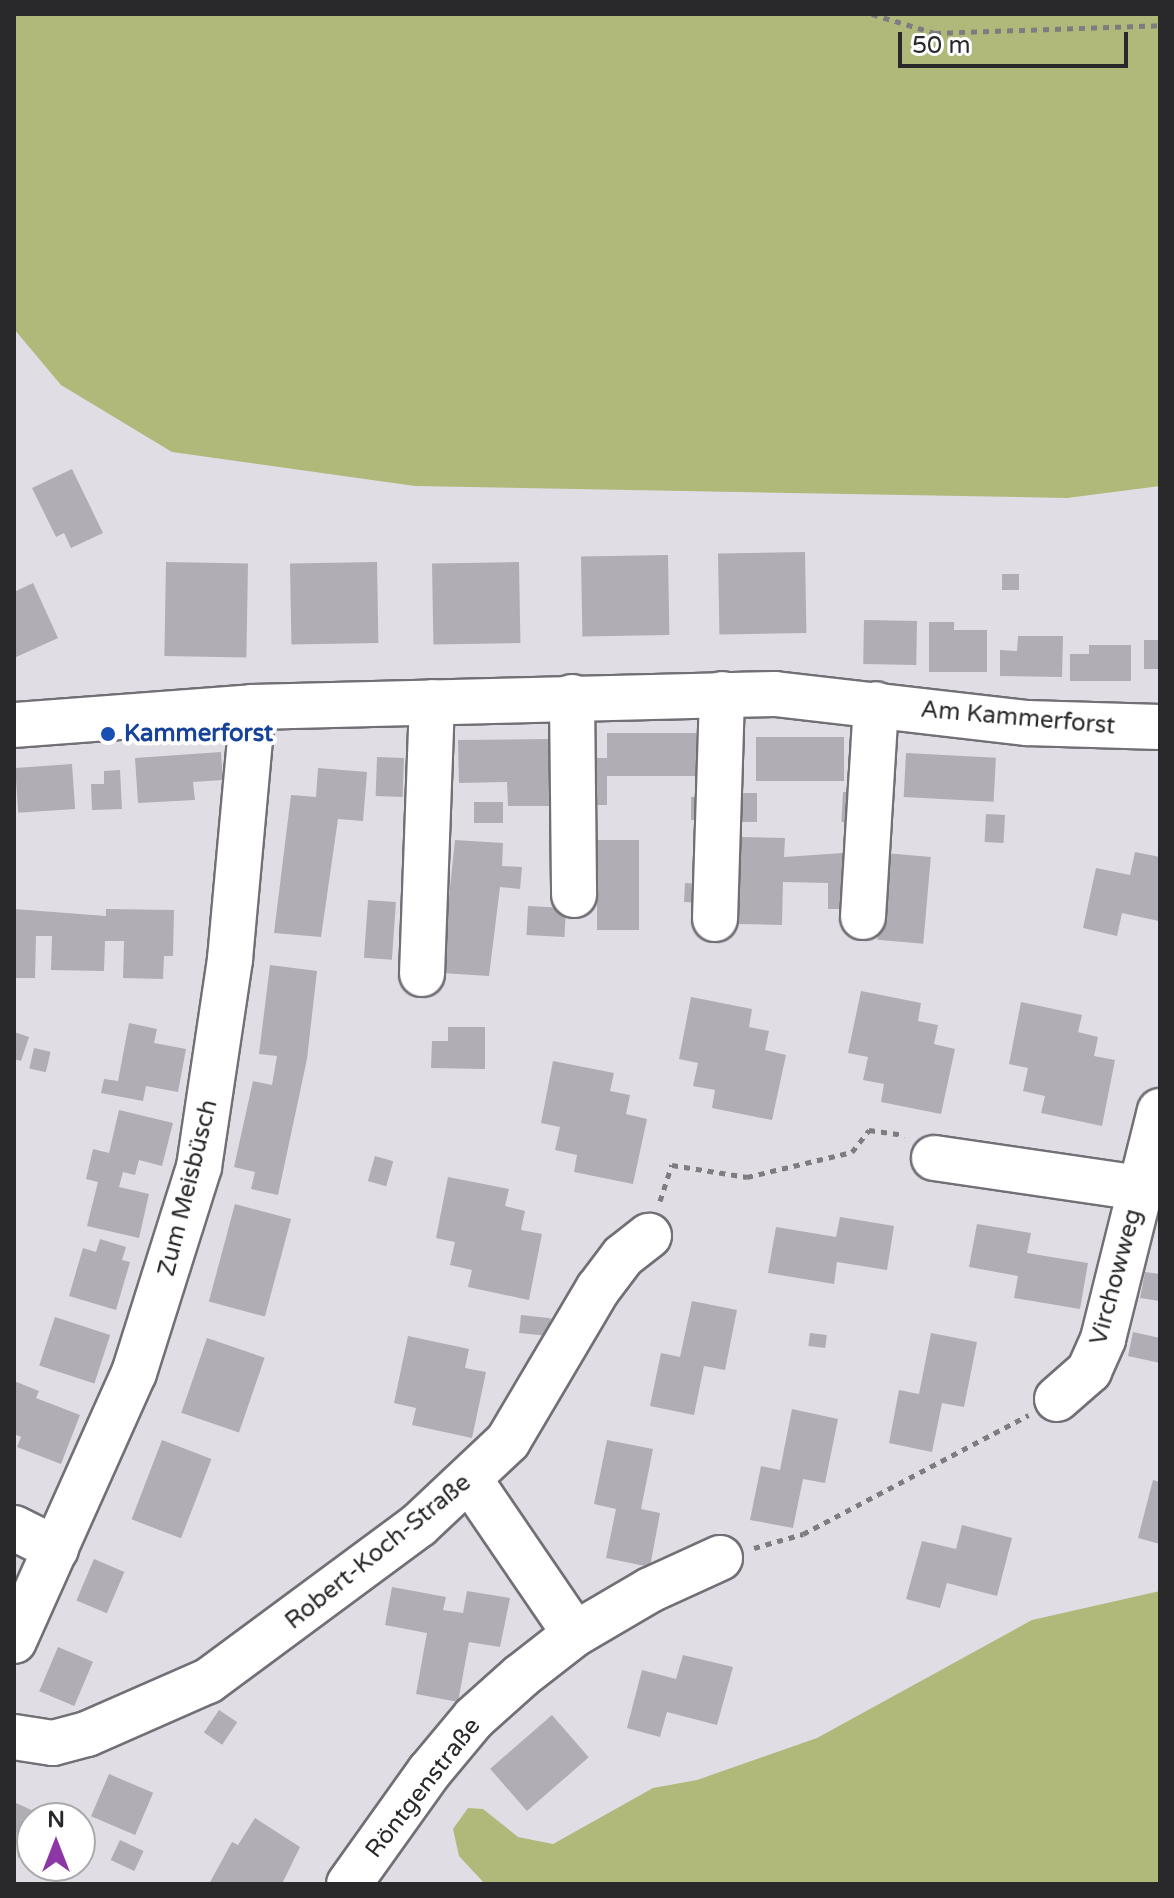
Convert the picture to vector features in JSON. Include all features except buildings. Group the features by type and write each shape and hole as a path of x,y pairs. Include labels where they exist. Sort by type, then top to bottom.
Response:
{"street":[{"name":"Am Kammerforst","path":"14,725 253,707 722,694 876,704 1027,723 1160,727"},
{"path":"715,919 722,694"},
{"path":"572,697 574,895"},
{"path":"422,974 432,702"},
{"path":"863,917 876,704"},
{"name":"Zum Meisbüsch","path":"14,1641 134,1373 199,1167 230,959 253,707"},
{"name":"Virchowweg","path":"1057,1399 1089,1371 1103,1339 1160,1111"},
{"name":"Virchowweg","path":"934,1158 1140,1188"},
{"name":"Robert-Koch-Straße","path":"14,1737 53,1743 87,1734 208,1681 407,1534 470,1480 508,1441 539,1395 598,1289 623,1256 649,1236"},
{"path":"470,1480 575,1634"},
{"path":"14,1528 56,1549"},
{"name":"Röntgenstraße","path":"349,1884 474,1718 575,1634 650,1590 720,1558"}],"path":[{"path":"872,14 935,33 1160,25"},
{"path":"649,1236 672,1165 747,1177 852,1152 869,1130 910,1136 934,1158"},
{"path":"720,1558 803,1534 1057,1399"}],"green space":[{"path":"14,14 1160,14 1160,486 1067,498 415,486 172,452 61,385 14,329"},
{"path":"1160,1591 1160,1884 485,1884 459,1856 453,1829 468,1808 483,1809 518,1837 553,1844 653,1788 697,1780 817,1738 1032,1620"}],"place":[{"name":"Kammerforst","path":"108,734"}]}
